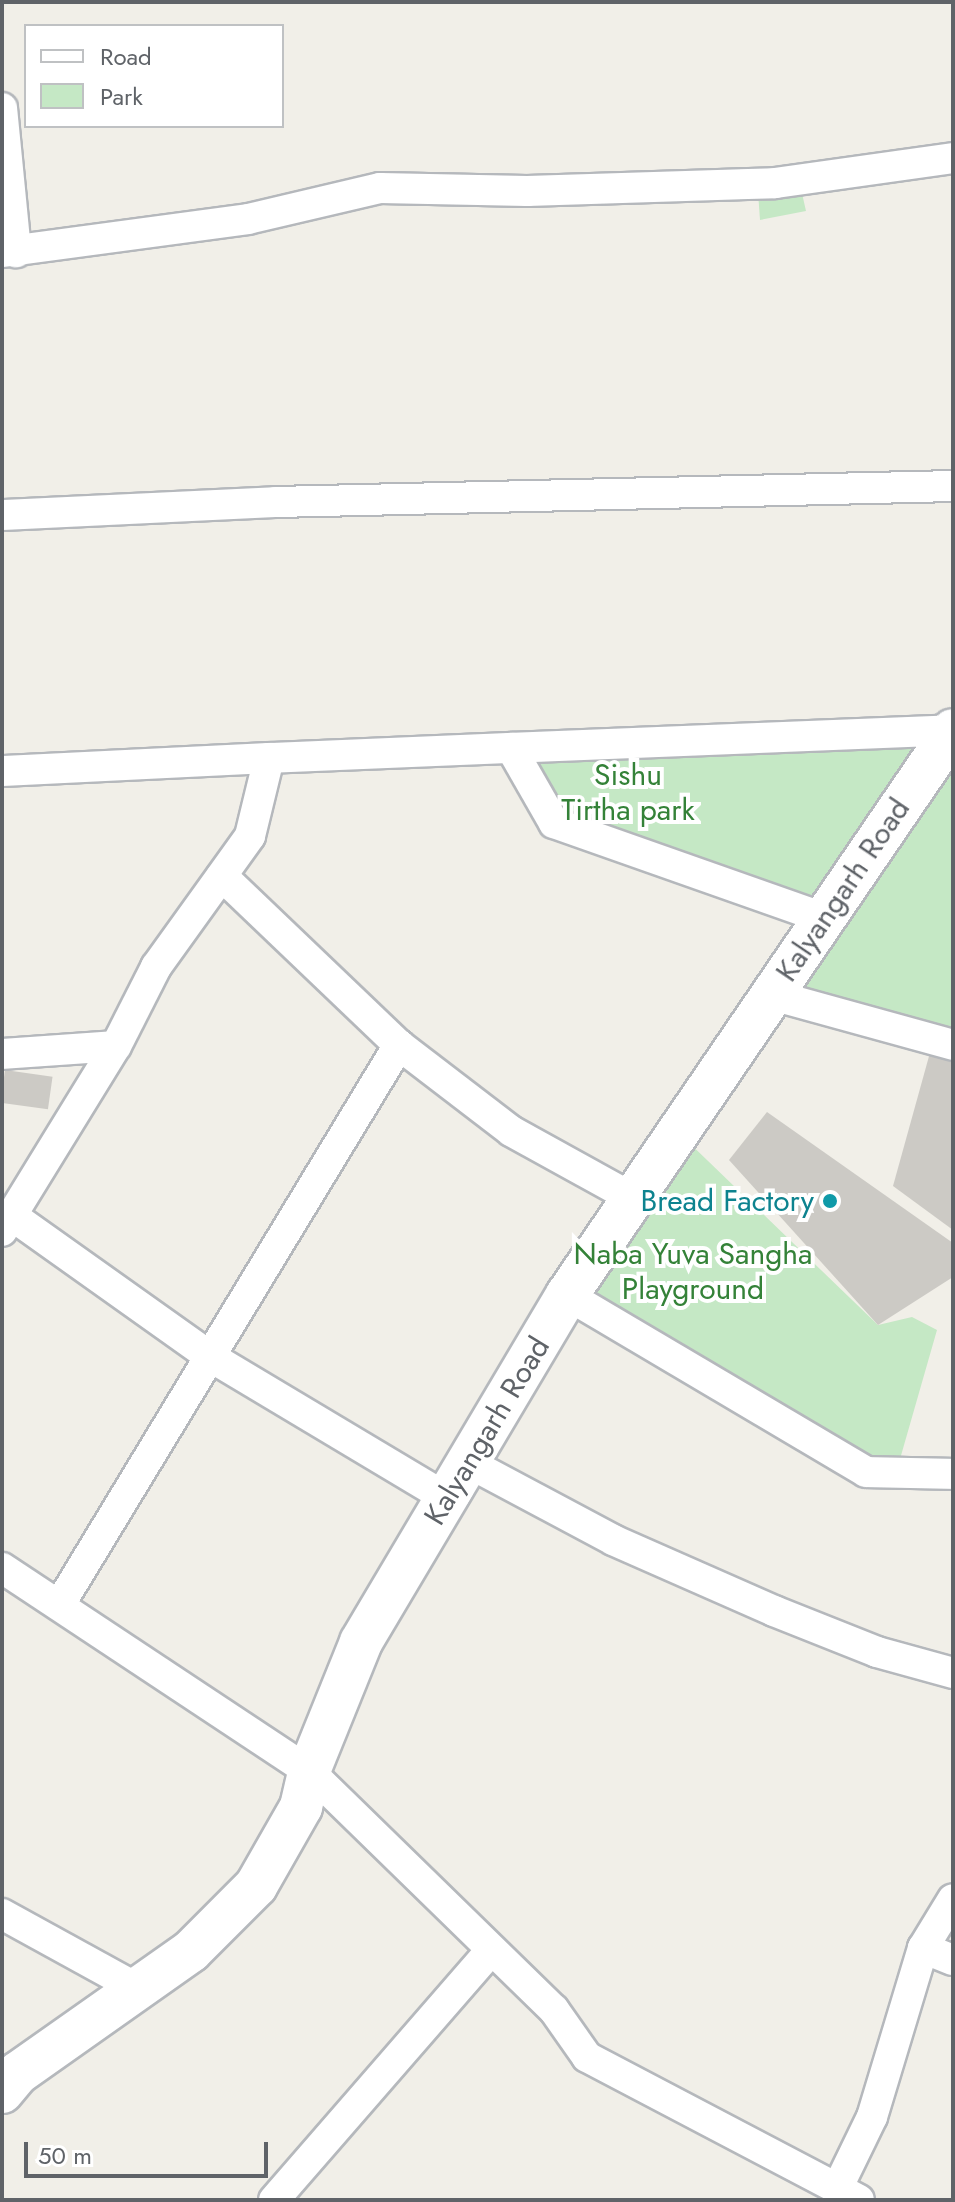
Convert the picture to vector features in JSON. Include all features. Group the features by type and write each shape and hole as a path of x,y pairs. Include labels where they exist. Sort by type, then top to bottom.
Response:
{"main road":[{"name":"Kalyangarh Road","path":"2,2092 18,2073 140,1990 191,1951 256,1886 301,1807 309,1771 361,1642 567,1295 772,995 821,917 953,730"}],"street":[{"path":"2,108 9,252 248,219 380,188 527,191 775,183 953,158"},
{"path":"2,515 276,502 953,486"},
{"path":"2,771 953,730"},
{"path":"511,748 554,823 821,917"},
{"path":"269,758 250,836 156,967 116,1046 7,1223 211,1357 447,1498"},
{"path":"222,876 399,1045 511,1131 634,1199"},
{"path":"772,995 953,1045"},
{"path":"60,1604 399,1045"},
{"path":"2,1054 116,1046"},
{"path":"567,1295 866,1472 953,1474"},
{"path":"469,1463 613,1540 774,1611 877,1652 953,1673"},
{"path":"2,1568 309,1771 554,2010 587,2057 848,2194 923,1948 953,1899"},
{"path":"2,1914 140,1990"},
{"path":"923,1948 953,1960"},
{"path":"274,2200 491,1950"}],"green space":[{"path":"801,189 806,211 760,220 758,192"},
{"name":"Sishu Tirtha park","path":"953,725 953,1045 772,995 832,906 563,818 526,758"},
{"name":"Naba Yuva Sangha Playground","path":"679,1133 878,1325 912,1317 937,1330 896,1473 567,1295"}],"building":[{"name":"Bread Factory","path":"931,1049 953,1055 953,1230 893,1186"},
{"path":"5,1070 53,1077 48,1109 2,1103"},
{"name":"Bread Factory","path":"767,1112 953,1243 953,1277 878,1325 729,1160"}],"place":[{"name":"Bread Factory","path":"830,1201"}]}
